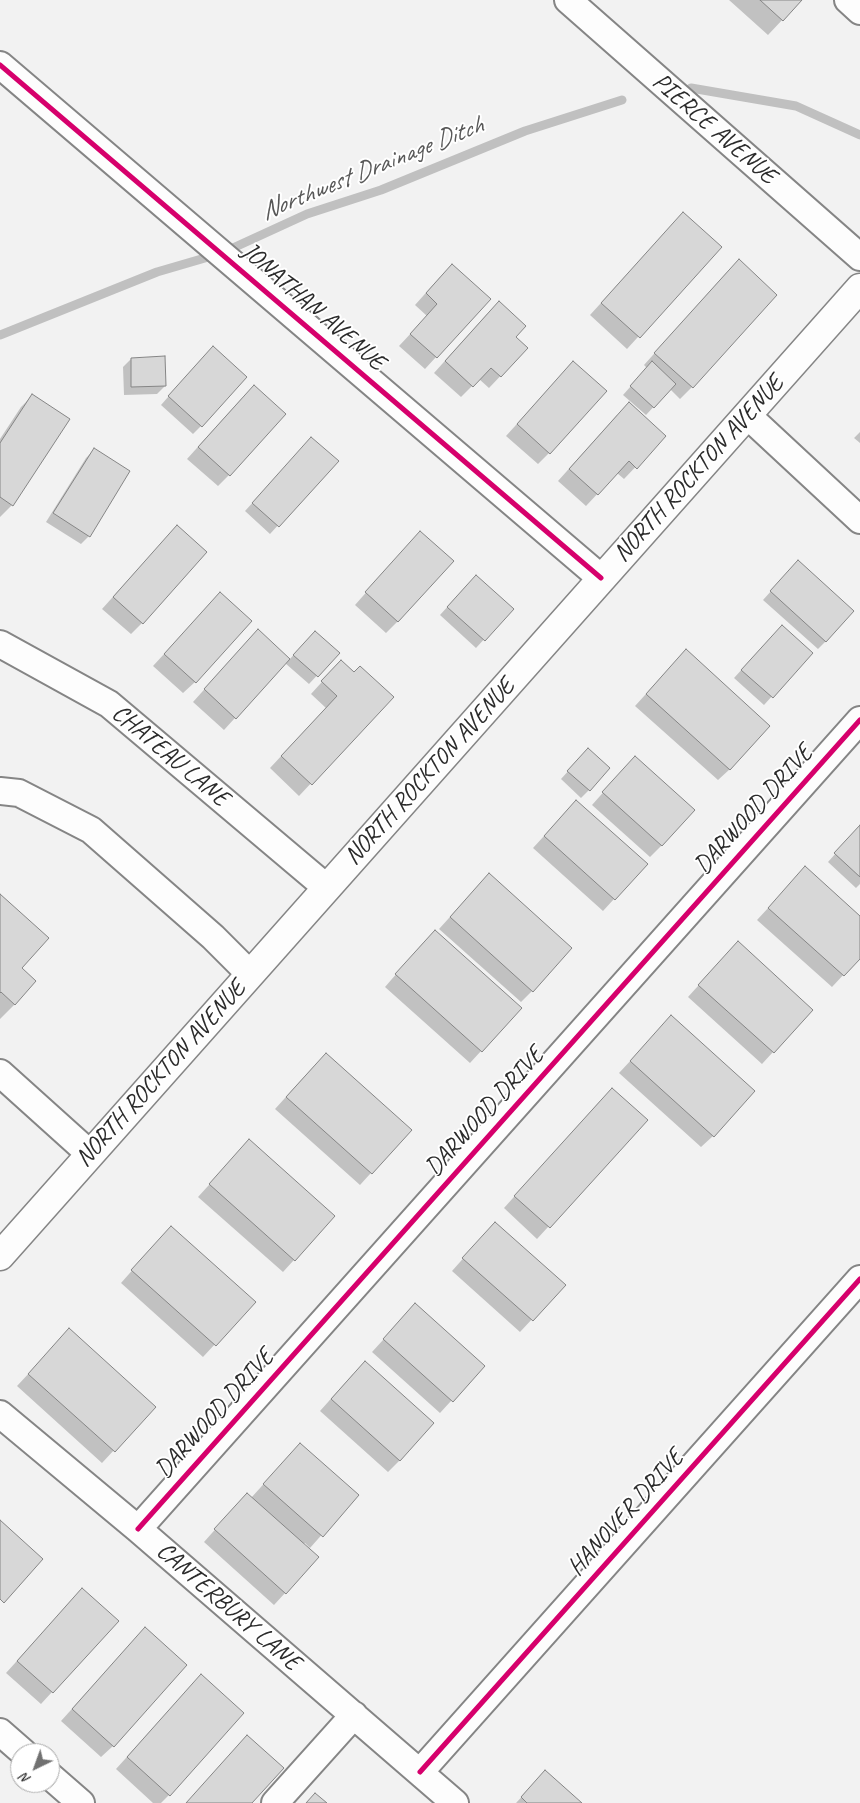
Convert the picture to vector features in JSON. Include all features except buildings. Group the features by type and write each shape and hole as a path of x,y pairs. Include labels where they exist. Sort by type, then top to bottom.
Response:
{"main road":[{"name":"NORTH ROCKTON AVENUE","path":"0,1256 860,288"}],"street":[{"name":"PIERCE AVENUE","path":"568,0 860,258"},
{"path":"848,0 860,11"},
{"name":"JONATHAN AVENUE","path":"0,64 601,578"},
{"path":"747,415 860,520"},
{"name":"CHATEAU LANE","path":"0,644 109,704 327,888"},
{"name":"DARWOOD DRIVE","path":"138,1529 860,720"},
{"path":"0,792 19,793 90,830 213,937 250,974"},
{"path":"6,1078 90,1154"},
{"name":"HANOVER DRIVE","path":"420,1772 860,1279"},
{"name":"CANTERBURY LANE","path":"0,1414 138,1529 455,1803"},
{"path":"275,1803 354,1715"},
{"path":"0,1732 13,1743"},
{"path":"60,1785 80,1803"}],"waterway":[{"name":"Northwest Drainage Ditch","path":"691,88 796,106 860,135"},
{"name":"Northwest Drainage Ditch","path":"0,335 157,272 222,253 307,214 381,190 525,131 622,100"}],"cycle path":[{"path":"0,65 601,578"},
{"path":"138,1529 860,720"},
{"path":"420,1772 860,1279"}]}
